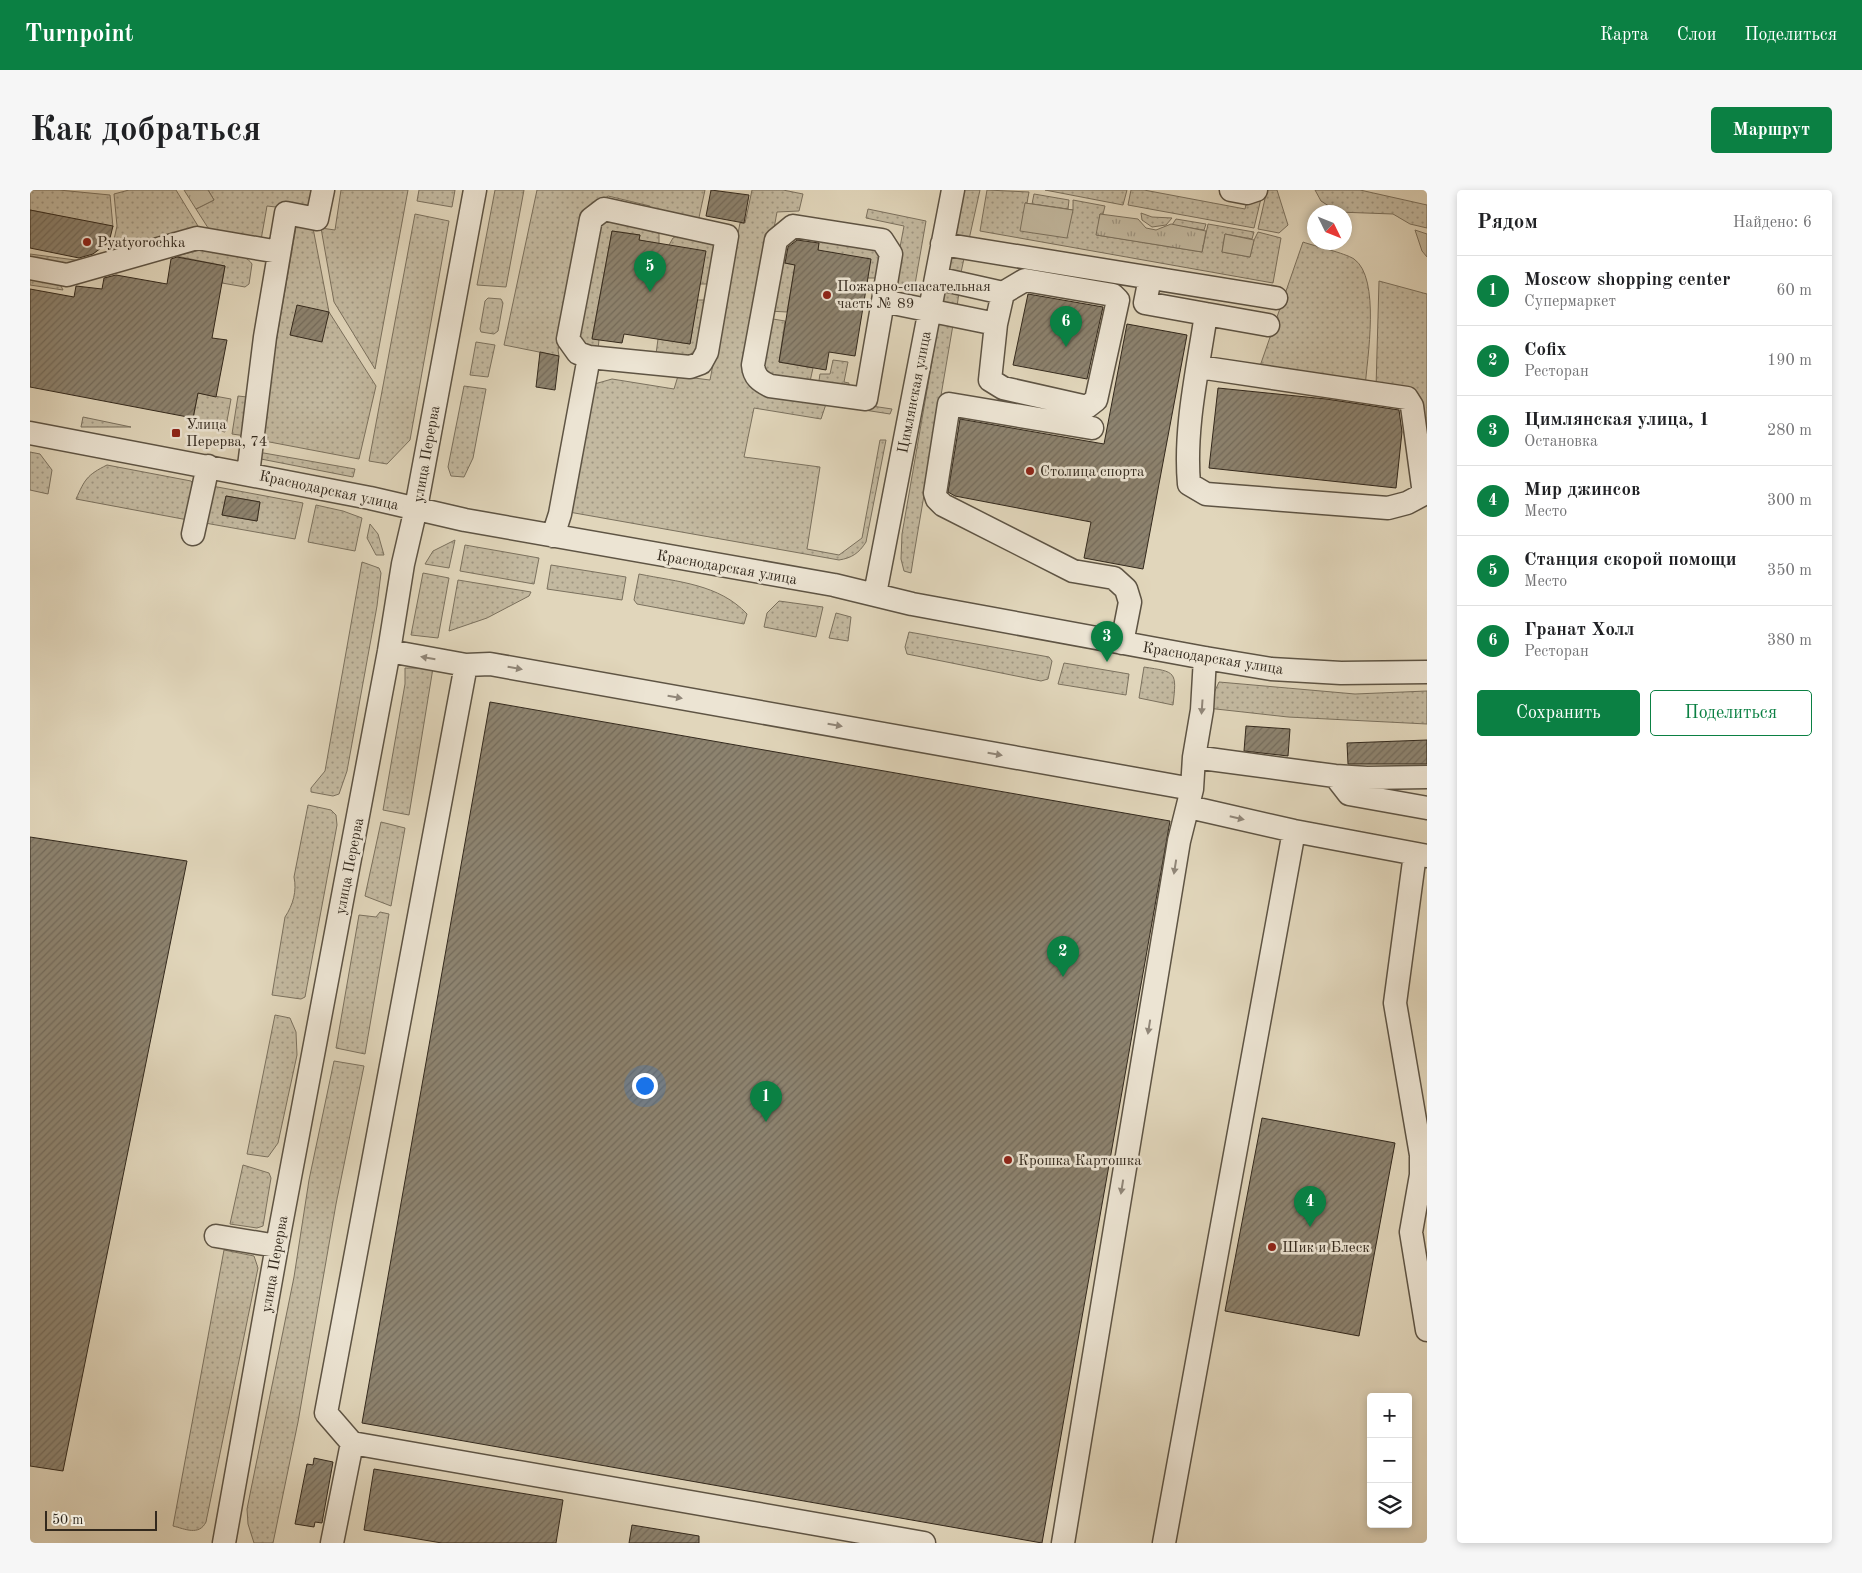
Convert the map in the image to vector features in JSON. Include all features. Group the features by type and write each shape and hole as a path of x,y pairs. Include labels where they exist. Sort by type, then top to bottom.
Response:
{"street":[{"path":"248,474 260,368 286,213 318,219 323,190"},
{"name":"улица Перерва","path":"228,1540 277,1246 389,651 402,564 416,508 475,190"},
{"name":"Цимлянская улица","path":"875,594 953,190"},
{"path":"1231,190 1247,193 1256,190"},
{"path":"604,209 727,236 707,352 701,363 690,367 589,357 578,353 568,339 591,219 604,209"},
{"path":"793,226 882,240 891,254 883,301 866,399 770,386 760,381 754,373 753,366 776,240 793,226"},
{"path":"30,268 67,275 197,238 279,252"},
{"path":"942,244 1276,298"},
{"path":"936,278 964,282 1002,292 1025,280 1112,295 1118,300 1096,400 1087,406 1003,388 990,380 996,324 1002,292"},
{"path":"1150,278 1139,302 1268,325"},
{"path":"883,301 996,324"},
{"path":"1199,367 1370,398 1407,398 1412,406 1425,494 1407,503 1388,508 1206,494 1189,484 1188,444 1206,314"},
{"path":"554,536 560,514 589,357"},
{"path":"1092,428 949,404 935,493 937,499 943,505 1073,571 1114,578 1126,590 1130,602 1122,643"},
{"name":"Краснодарская улица","path":"30,433 208,466 416,508 465,520 875,594 912,604 1205,658 1288,670 1341,673 1427,672"},
{"path":"193,534 208,466"},
{"path":"389,651 466,665 490,664 1191,798 1294,831 1421,855 1395,1003 1421,1155 1421,1175 1411,1232 1427,1330"},
{"path":"1063,1543 1179,841 1191,798 1194,757 1202,710 1205,658"},
{"path":"466,665 326,1413 352,1443 924,1543"},
{"path":"1194,757 1335,776 1367,778 1427,777"},
{"path":"1335,776 1349,794 1427,808"},
{"path":"1164,1543 1294,831"},
{"path":"216,1236 277,1246"},
{"path":"332,1543 352,1443"}],"green space":[{"path":"30,190 59,190 110,195 113,227 30,210"},
{"path":"129,190 176,190 201,231 114,254 113,244 117,226 114,194"},
{"path":"184,190 208,190 214,200 196,209"},
{"path":"208,190 316,190 311,211 267,206 261,240 210,231 196,209 214,200"},
{"path":"341,190 408,190 375,369 334,302 321,228 335,230"},
{"path":"419,190 455,190 452,207 417,201"},
{"path":"495,190 524,190 506,287 477,285"},
{"path":"537,190 705,190 698,222 649,214 650,206 608,196 586,214 558,350 559,356 504,345"},
{"path":"752,190 783,190 803,194 799,211 777,212 747,376 804,396 892,409 890,414 826,404 821,419 754,408 744,457 820,467 807,549 839,555 862,538 880,440 886,440 866,542 855,554 844,559 839,560 569,512 591,385 612,379 674,389 678,376 710,380 740,223 745,223"},
{"path":"964,190 980,190 968,244 953,241"},
{"path":"987,190 1029,192 1027,203 1025,203 1073,210 1073,200 1105,206 1103,214 1100,214 1097,235 1202,252 1208,224 1254,232 1252,239 1225,234 1222,252 1250,257 1258,232 1281,238 1273,283 980,231"},
{"path":"1045,190 1127,190 1123,205"},
{"path":"1131,190 1144,190 1245,209 1248,196 1263,190 1254,228 1128,205"},
{"path":"1267,190 1277,190 1288,225 1279,233 1258,229"},
{"path":"1315,190 1360,190 1427,205 1427,228 1410,224 1393,214 1352,213 1352,205 1327,205 1321,201"},
{"path":"1034,194 1069,200 1068,209 1032,204"},
{"path":"1025,203 1073,210 1067,238 1020,231"},
{"path":"868,209 926,221 914,290 897,285 894,279 904,226 866,218"},
{"path":"1141,213 1152,217 1172,218 1166,225 1152,227 1142,220"},
{"path":"415,214 449,221 410,440 387,464 369,461"},
{"path":"1100,214 1138,219 1146,228 1156,230 1171,224 1206,231 1202,252 1096,235"},
{"path":"1176,219 1206,224 1204,230 1172,225"},
{"path":"610,220 652,228 659,234 659,244 639,240 640,235 612,231 592,338 599,340 598,349 584,343 577,329 595,231 602,223"},
{"path":"296,227 313,228 329,312 376,386 359,459 259,440"},
{"path":"1415,230 1427,234 1427,257 1422,251"},
{"path":"681,234 710,240 719,256 712,284 700,284 669,245 673,238"},
{"path":"1225,234 1254,240 1250,257 1222,252"},
{"path":"788,238 784,263 795,265 787,312 768,311"},
{"path":"819,240 875,248 882,254 880,278 867,278 818,250"},
{"path":"1303,242 1307,243 1307,250 1330,250 1354,259 1362,269 1370,301 1370,339 1365,388 1259,369"},
{"path":"201,250 236,254 248,260 252,264 249,284 245,287 222,283 225,266 176,256"},
{"path":"950,251 965,254 960,277 945,273"},
{"path":"30,254 83,261 66,265 30,259"},
{"path":"30,275 60,284 63,290 30,285"},
{"path":"1379,281 1427,294 1427,482 1417,409 1376,388"},
{"path":"946,284 960,286 956,313 942,311"},
{"path":"488,298 501,299 503,303 498,331 494,334 481,332 480,329 485,301"},
{"path":"697,300 704,300 708,310 698,355 690,360 656,354 658,339 690,344"},
{"path":"767,318 785,321 779,362 813,368 809,386 763,375"},
{"path":"954,319 911,573 904,571 901,559 902,534 939,321"},
{"path":"476,342 495,345 488,377 470,375"},
{"path":"833,360 848,362 844,382 849,383 847,392 818,387 820,374 830,374"},
{"path":"464,386 486,389 473,458 464,477 451,476 448,467"},
{"path":"198,393 231,399 225,432 192,425"},
{"path":"238,396 247,397 246,436 232,434"},
{"path":"83,417 131,427 81,427"},
{"path":"30,452 40,454 52,470 48,494 30,490"},
{"path":"258,452 355,469 353,477 261,459"},
{"path":"107,465 191,481 196,487 188,520 76,499 87,478"},
{"path":"212,486 303,503 295,539 205,523","holes":["226,496 260,502 257,521 222,515"]},
{"path":"316,505 343,511 362,518 355,551 308,542"},
{"path":"370,524 378,534 384,555 376,555 367,538"},
{"path":"455,540 449,568 425,564 433,551"},
{"path":"465,545 539,558 534,584 460,571"},
{"path":"362,562 379,568 381,573 377,606 347,771 339,794 333,796 311,792 311,788 325,771"},
{"path":"551,565 626,577 622,600 547,589"},
{"path":"423,573 449,578 438,638 411,635"},
{"path":"639,574 683,582 724,596 747,614 744,624 637,604 634,600"},
{"path":"458,580 531,592 529,596 487,618 449,631"},
{"path":"779,601 823,607 816,637 764,627 767,613"},
{"path":"836,613 851,617 848,641 829,638"},
{"path":"909,632 1049,657 1052,661 1048,679 1041,681 907,654 905,647"},
{"path":"1064,663 1129,674 1126,695 1058,684"},
{"path":"1144,667 1163,670 1172,675 1175,685 1173,705 1139,698"},
{"path":"405,668 433,668 409,815 383,810 405,684"},
{"path":"1219,682 1355,694 1427,691 1427,724 1288,717 1207,708"},
{"path":"308,805 331,810 336,815 337,825 305,997 301,999 272,995 285,917 294,898 294,877"},
{"path":"381,822 405,828 391,906 365,896"},
{"path":"380,912 389,914 365,1054 336,1048 359,915 376,917"},
{"path":"275,1015 290,1018 296,1032 297,1055 278,1143 268,1157 247,1154"},
{"path":"334,1061 364,1066 336,1204 298,1422 273,1543 254,1543 248,1524 247,1509 294,1277 309,1180"},
{"path":"243,1165 269,1173 271,1178 263,1226 257,1228 230,1224"},
{"path":"224,1250 254,1256 258,1268 206,1522 200,1529 187,1530 173,1526"}],"building":[{"path":"711,190 749,195 744,223 706,216"},
{"path":"30,210 113,226 109,242 93,254 79,258 30,248"},
{"path":"612,231 640,235 639,240 706,251 690,344 624,334 622,343 592,339"},
{"name":"Пожарно-спасательная часть № 89","path":"797,240 819,243 818,250 871,259 855,356 829,352 826,370 779,362 795,265 785,263 788,247"},
{"path":"177,257 225,266 212,338 227,340 216,397 198,393 193,418 30,387 30,289 74,297 76,286 102,289 104,278 116,275 167,284 171,259"},
{"path":"1028,294 1103,307 1087,379 1013,365"},
{"path":"297,305 329,312 322,342 290,335"},
{"path":"1127,324 1187,335 1143,569 1084,558 1091,522 955,496 948,492 960,419 1104,444"},
{"path":"540,352 559,356 555,390 536,387"},
{"path":"1218,388 1326,399 1399,410 1402,432 1396,488 1209,468"},
{"path":"226,496 260,502 257,521 222,515"},
{"path":"490,702 1170,821 1042,1543 362,1423"},
{"path":"1246,726 1290,729 1288,756 1244,751"},
{"path":"1427,740 1427,764 1348,764 1347,743"},
{"path":"30,837 187,861 63,1471 30,1466"},
{"path":"1262,1118 1395,1143 1359,1336 1225,1311"},
{"path":"314,1458 333,1462 322,1523 315,1522 314,1527 295,1524 307,1464 313,1465"},
{"path":"374,1469 563,1500 556,1543 442,1543 364,1530"},
{"path":"632,1525 699,1536 699,1543 629,1543"}],"place":[{"name":"Pyatyorochka","path":"87,242"},
{"name":"Станция скорой помощи","path":"650,292"},
{"name":"Пожарно-спасательная часть № 89","path":"827,295"},
{"name":"Гранат Холл","path":"1066,347"},
{"name":"Улица Перерва, 74","path":"176,433"},
{"name":"Столица спорта","path":"1030,471"},
{"name":"Цимлянская улица, 1","path":"1107,662"},
{"name":"Cofix","path":"1063,977"},
{"name":"Moscow shopping center","path":"766,1122"},
{"name":"Крошка Картошка","path":"1008,1160"},
{"name":"Мир джинсов","path":"1310,1227"},
{"name":"Шик и Блеск","path":"1272,1247"}]}
